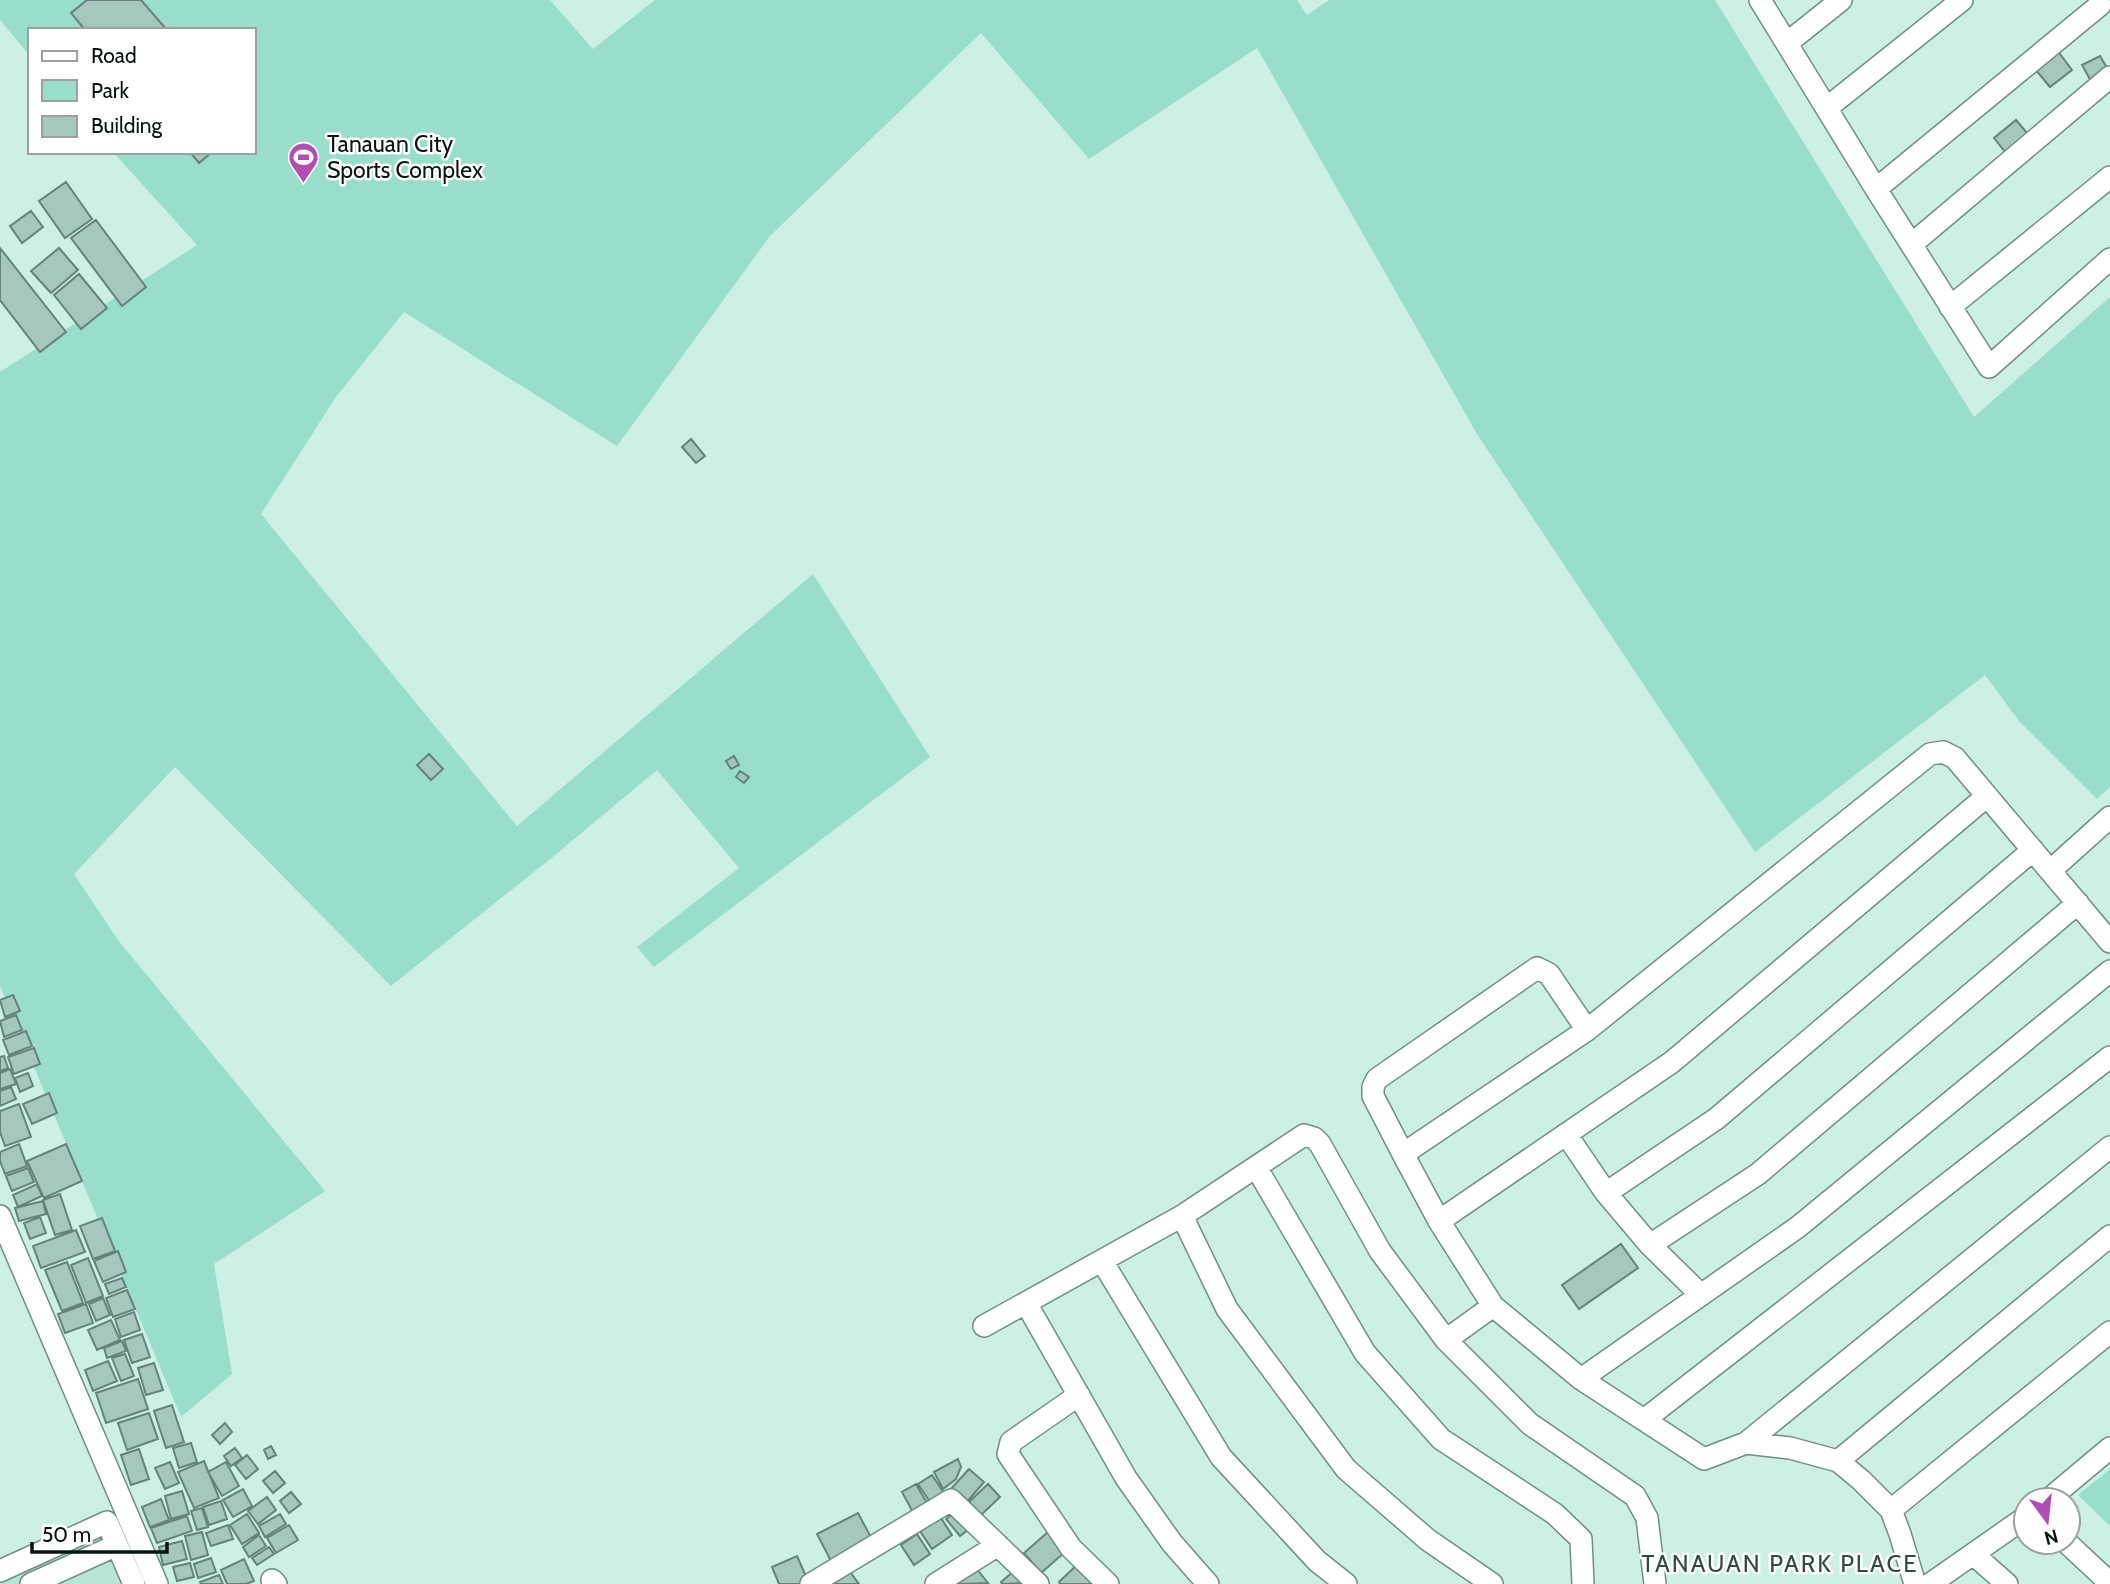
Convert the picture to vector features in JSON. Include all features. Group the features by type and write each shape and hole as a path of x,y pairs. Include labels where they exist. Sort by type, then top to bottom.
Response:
{"street":[{"path":"1760,0 1828,107 1875,189 1989,367 2110,259"},
{"path":"1787,43 1841,0"},
{"path":"1828,107 1962,0"},
{"path":"1875,189 2102,8"},
{"path":"1912,244 2110,77"},
{"path":"1950,307 2110,177"},
{"path":"1404,1154 1587,1030 1930,754 1943,752 1955,758 2110,942"},
{"path":"1439,1221 1672,1062 1987,796"},
{"path":"2050,871 2110,817"},
{"path":"1606,1193 1716,1119 2033,850"},
{"path":"1650,1245 1758,1174 2078,903"},
{"path":"1587,1030 1549,974 1537,968 1377,1079 1373,1096 1439,1221 1493,1306 1581,1378 1704,1459 1746,1443 2110,1147"},
{"path":"1581,1378 1798,1227 2110,971"},
{"path":"1644,1420 2110,1057"},
{"path":"1566,1134 1606,1193 1650,1245 1701,1295"},
{"path":"984,1326 1182,1216 1304,1135 1314,1138 1320,1144 1380,1251 1446,1340 1530,1424 1635,1496 1647,1518 1655,1584"},
{"path":"1256,1167 1365,1353 1441,1439 1555,1514 1581,1539 1583,1584"},
{"path":"0,1216 157,1584"},
{"path":"1182,1216 1227,1309 1346,1469 1427,1540 1492,1584"},
{"path":"1838,1461 2110,1236"},
{"path":"1102,1261 1221,1457 1317,1561 1346,1584"},
{"path":"1026,1303 1126,1478 1172,1543 1208,1584"},
{"path":"1446,1340 1493,1306"},
{"path":"1891,1510 2110,1332"},
{"path":"1079,1395 1011,1441 1007,1448 1008,1454 1071,1548 1108,1584"},
{"path":"1746,1443 1790,1448 1838,1461 1861,1480 1891,1510 1915,1584"},
{"path":"2065,1486 2110,1448"},
{"path":"811,1584 951,1500 1038,1584"},
{"path":"0,1571 107,1522 134,1584"},
{"path":"1930,1584 2012,1527"},
{"path":"31,1584 117,1545"},
{"path":"940,1583 998,1545"},
{"path":"1973,1554 2007,1584"},
{"path":"2081,1556 2110,1583"}],"shaded area":[{"path":"128,1506 160,1584 0,1584 0,1566"}],"green space":[{"path":"0,0 550,0 593,49 655,0 1297,0 1307,15 1329,0 1715,0 1974,417 2110,297 2110,787 2097,799 2019,721 1985,675 1755,852 1477,434 1257,48 1089,159 981,33 770,236 617,446 404,312 336,397 261,514 517,826 813,574 930,757 654,967 637,947 739,868 657,770 391,986 175,767 74,874 118,940 325,1191 214,1264 232,1374 181,1417 0,986 0,372 197,245 115,154 256,154 256,28 28,28 28,54 0,20"},
{"path":"2110,1469 2110,1526 2082,1499 2082,1492"}],"building":[{"path":"87,0 141,0 165,28 83,28 71,13"},
{"path":"2057,50 2072,70 2050,87 2034,68"},
{"path":"2100,56 2109,71 2091,81 2082,65"},
{"path":"2016,120 2033,140 2010,158 1994,138"},
{"path":"192,154 210,154 199,163"},
{"path":"66,182 92,219 65,238 39,201"},
{"path":"31,211 43,227 22,243 10,226"},
{"path":"96,220 146,287 122,306 71,238"},
{"path":"0,248 66,332 40,352 0,300"},
{"path":"59,248 78,270 51,293 31,271"},
{"path":"79,274 107,308 81,329 54,295"},
{"path":"691,439 705,456 696,463 682,447"},
{"path":"429,754 443,769 431,780 417,765"},
{"path":"734,756 739,765 731,769 726,761"},
{"path":"740,771 749,777 744,783 736,777"},
{"path":"13,995 20,1011 5,1017 0,1000"},
{"path":"16,1015 22,1030 4,1037 0,1021"},
{"path":"26,1031 32,1046 9,1055 3,1040"},
{"path":"34,1048 40,1064 14,1074 8,1057"},
{"path":"4,1056 8,1068 0,1071 0,1057"},
{"path":"10,1069 16,1084 0,1089 0,1073"},
{"path":"28,1073 33,1086 20,1092 15,1078"},
{"path":"11,1087 16,1099 0,1106 0,1091"},
{"path":"49,1093 57,1113 32,1124 23,1104"},
{"path":"19,1104 31,1137 5,1146 0,1132 0,1111"},
{"path":"19,1144 27,1166 5,1174 0,1152"},
{"path":"66,1144 82,1181 44,1198 27,1161"},
{"path":"28,1168 34,1182 12,1191 6,1176"},
{"path":"37,1184 42,1196 18,1207 13,1195"},
{"path":"60,1194 72,1230 55,1235 43,1200"},
{"path":"43,1201 46,1214 19,1221 15,1208"},
{"path":"40,1217 46,1233 30,1239 24,1223"},
{"path":"102,1218 115,1251 93,1259 80,1226"},
{"path":"76,1230 85,1252 41,1268 33,1246"},
{"path":"1621,1244 1638,1268 1579,1309 1562,1285"},
{"path":"118,1251 126,1272 103,1282 94,1261"},
{"path":"88,1258 103,1296 86,1303 71,1265"},
{"path":"67,1262 83,1303 62,1311 45,1270"},
{"path":"122,1278 126,1287 109,1294 105,1284"},
{"path":"127,1290 135,1309 113,1317 106,1298"},
{"path":"103,1298 110,1315 96,1321 89,1304"},
{"path":"86,1304 93,1323 65,1333 58,1314"},
{"path":"134,1312 140,1330 121,1337 115,1319"},
{"path":"111,1320 120,1340 97,1350 88,1330"},
{"path":"142,1334 150,1357 132,1363 124,1340"},
{"path":"122,1341 126,1351 107,1358 104,1348"},
{"path":"125,1354 134,1376 121,1381 112,1358"},
{"path":"108,1361 117,1381 93,1391 85,1370"},
{"path":"154,1363 163,1390 146,1395 138,1368"},
{"path":"138,1379 148,1409 106,1423 96,1393"},
{"path":"172,1405 184,1442 166,1448 154,1411"},
{"path":"149,1413 158,1439 127,1450 118,1423"},
{"path":"225,1423 232,1432 220,1444 212,1435"},
{"path":"191,1443 197,1462 179,1468 173,1448"},
{"path":"271,1446 276,1455 268,1459 264,1450"},
{"path":"235,1448 242,1458 231,1466 224,1456"},
{"path":"139,1449 149,1479 131,1485 121,1455"},
{"path":"247,1455 258,1469 246,1479 235,1465"},
{"path":"958,1459 961,1467 956,1479 943,1489 934,1472"},
{"path":"204,1461 219,1498 194,1508 178,1472"},
{"path":"170,1462 179,1483 165,1489 155,1468"},
{"path":"226,1462 239,1486 222,1496 208,1472"},
{"path":"969,1469 984,1482 966,1503 950,1490"},
{"path":"275,1471 285,1483 273,1493 263,1481"},
{"path":"932,1475 946,1496 932,1505 918,1484"},
{"path":"916,1484 931,1510 916,1518 902,1492"},
{"path":"988,1484 1000,1497 981,1515 969,1502"},
{"path":"243,1489 252,1506 233,1517 223,1500"},
{"path":"182,1491 189,1514 171,1519 165,1496"},
{"path":"291,1492 301,1504 289,1513 280,1501"},
{"path":"267,1497 276,1510 258,1524 248,1511"},
{"path":"161,1499 169,1520 150,1527 142,1507"},
{"path":"221,1501 227,1519 209,1525 203,1507"},
{"path":"202,1508 208,1527 197,1530 191,1511"},
{"path":"955,1512 969,1529 960,1536 946,1519"},
{"path":"858,1513 874,1543 833,1565 817,1534"},
{"path":"247,1514 259,1533 242,1544 230,1525"},
{"path":"280,1514 286,1524 265,1537 259,1526"},
{"path":"939,1515 952,1535 932,1549 918,1528"},
{"path":"187,1516 192,1531 157,1543 151,1528"},
{"path":"228,1525 233,1539 211,1546 206,1533"},
{"path":"289,1525 298,1540 276,1553 267,1538"},
{"path":"202,1532 208,1555 191,1560 185,1536"},
{"path":"1048,1532 1065,1552 1041,1573 1024,1553"},
{"path":"917,1534 930,1554 914,1565 901,1545"},
{"path":"259,1535 266,1546 249,1557 243,1547"},
{"path":"182,1541 187,1559 163,1565 159,1547"},
{"path":"269,1547 274,1554 257,1565 252,1558"},
{"path":"797,1556 808,1581 800,1584 779,1584 772,1567"},
{"path":"211,1558 216,1572 198,1578 194,1564"},
{"path":"244,1559 254,1581 227,1584 221,1570"},
{"path":"1081,1561 1097,1584 1060,1584 1059,1582"},
{"path":"190,1563 194,1577 177,1581 173,1567"},
{"path":"976,1568 988,1583 959,1583"},
{"path":"848,1569 859,1584 833,1584 831,1581"},
{"path":"1014,1571 1023,1583 1002,1584 1001,1582"},
{"path":"219,1575 223,1584 200,1582"}],"place":[{"name":"Tanauan City Sports Complex","path":"304,184"}],"district":[{"name":"TANAUAN PARK PLACE","path":"1780,1564"}]}
